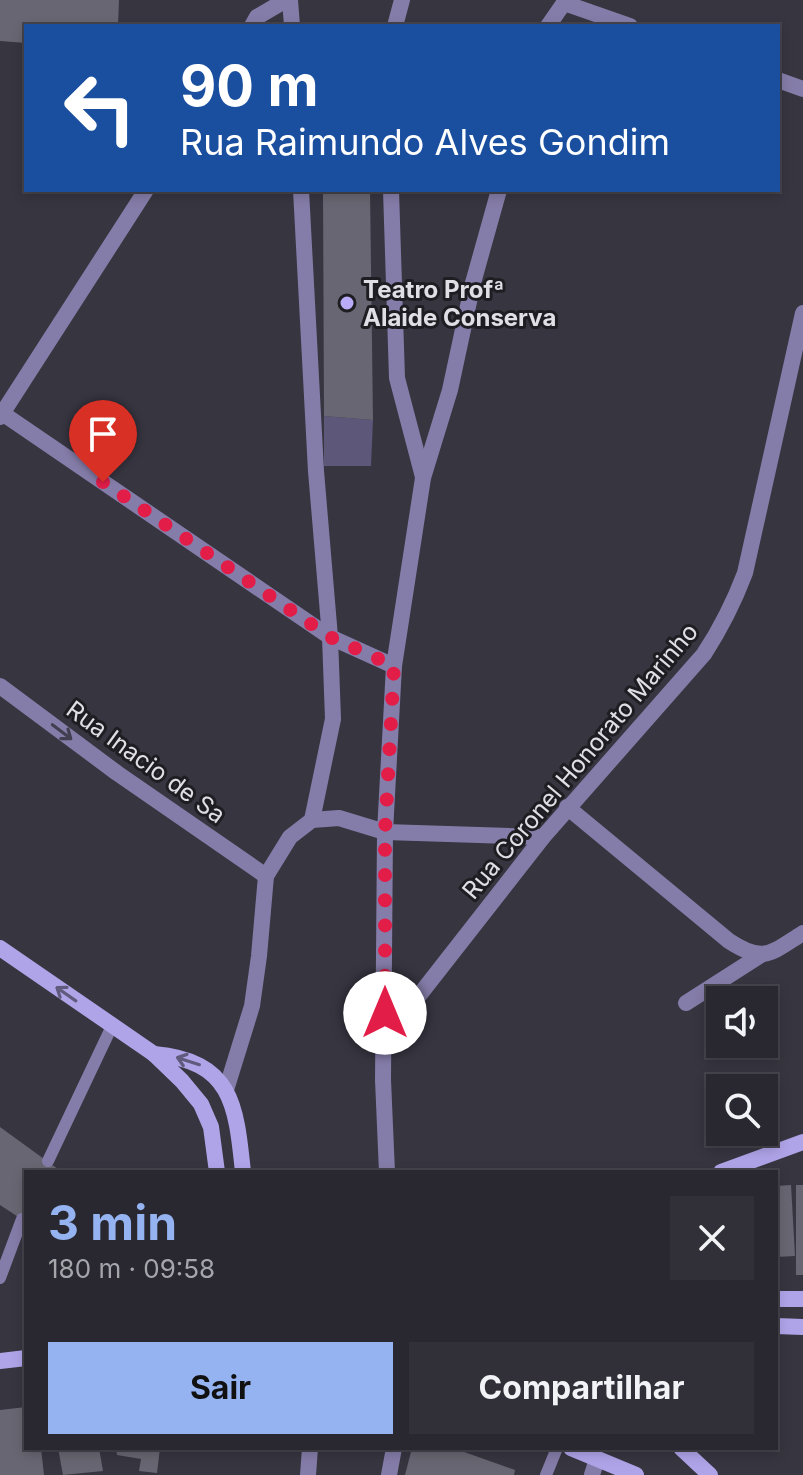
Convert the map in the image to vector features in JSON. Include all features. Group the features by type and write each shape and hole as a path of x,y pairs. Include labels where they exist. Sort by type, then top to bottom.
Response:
{"main road":[{"path":"0,948 154,1054 182,1081 201,1104 211,1127 217,1170"},
{"path":"154,1054 181,1057 199,1064 212,1073 226,1090 239,1129 243,1170"},
{"path":"726,1170 803,1142"},
{"path":"778,1299 803,1299"},
{"path":"778,1326 803,1327"},
{"path":"0,1361 24,1358"},
{"path":"573,1450 594,1467 636,1475"},
{"path":"683,1450 710,1475"}],"street":[{"path":"253,24 257,17 288,0 292,24"},
{"path":"396,24 402,0"},
{"path":"549,24 564,1 625,24"},
{"path":"780,81 803,89"},
{"path":"145,192 1,415 330,637 394,666"},
{"path":"301,192 333,719 312,820"},
{"path":"391,192 397,378 423,478"},
{"path":"387,1170 383,1080 385,832 394,666 423,478 450,390 473,283 498,192"},
{"name":"Rua Coronel Honorato Marinho","path":"385,1039 567,807 704,654 731,609 745,573 803,313"},
{"name":"Rua Inacio de Sa","path":"0,686 117,773 266,876"},
{"path":"567,807 729,941 754,954"},
{"path":"226,1090 252,1006 266,876 290,837 312,820 339,818 385,832 543,837"},
{"path":"686,1003 754,954 803,933"},
{"path":"308,1475 310,1450"},
{"path":"389,1475 394,1450"}],"lane":[{"path":"48,1161 112,1026"},
{"path":"0,1278 22,1219"},
{"path":"546,1475 556,1450"}],"shaded area":[{"path":"324,416 373,420 371,466 324,466"}],"building":[{"path":"0,0 119,0 118,24 24,24 24,43 0,41"},
{"name":"Teatro Profª Alaide Conserva","path":"323,192 370,192 373,420 324,416"},
{"path":"0,1127 59,1170 24,1170 24,1221 0,1205"},
{"path":"791,1185 795,1256 778,1257 778,1186"},
{"path":"796,1185 803,1185 803,1275 796,1275"},
{"path":"24,1407 24,1450 41,1450 44,1475 0,1475 0,1410"},
{"path":"58,1450 99,1450 103,1471 63,1475"},
{"path":"116,1450 160,1450 157,1473 139,1471 141,1459 117,1455"},
{"path":"411,1450 459,1450 515,1470 514,1475 405,1475"}],"place":[{"name":"Teatro Profª Alaide Conserva","path":"347,303"}],"route":[{"path":"103,482 330,637 394,666 385,832 385,1013"}]}
